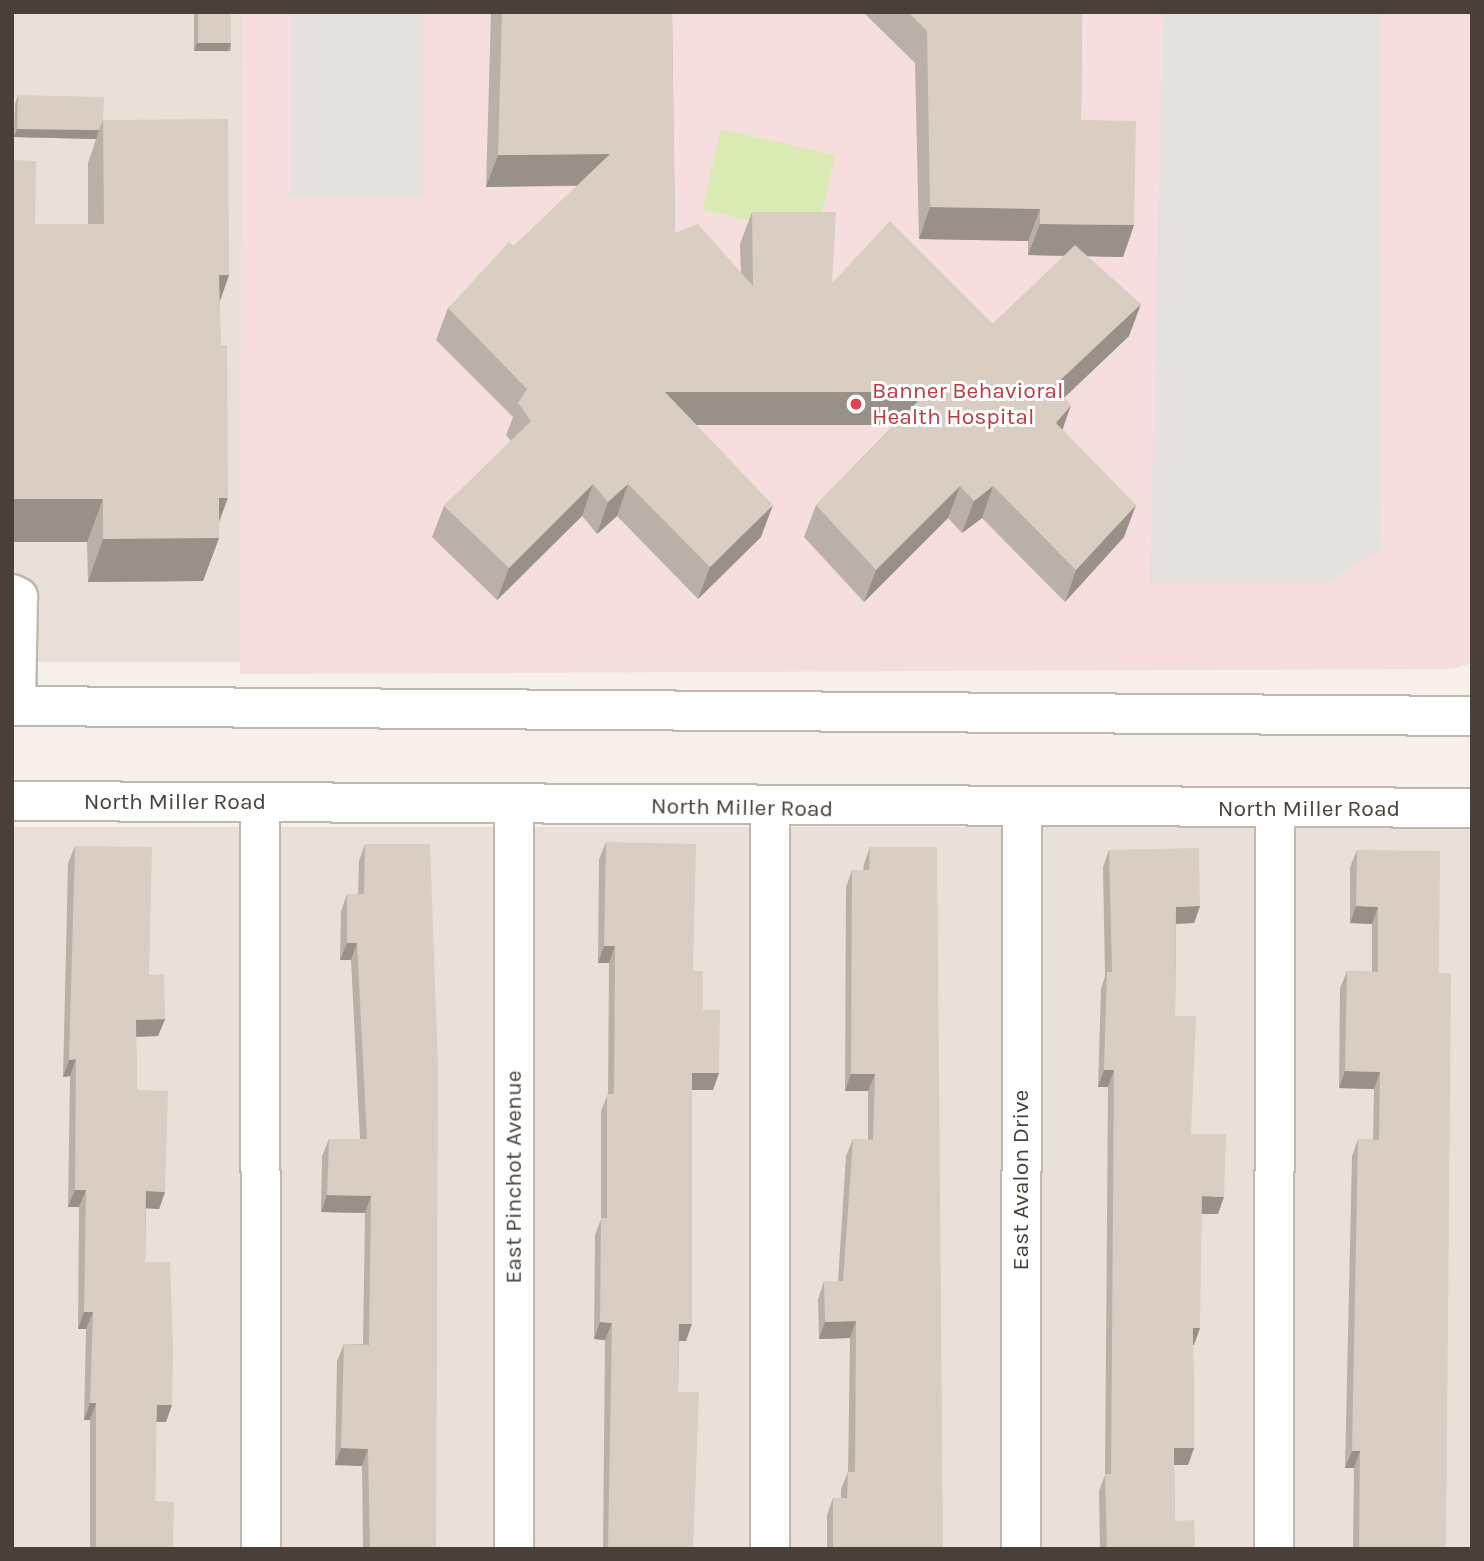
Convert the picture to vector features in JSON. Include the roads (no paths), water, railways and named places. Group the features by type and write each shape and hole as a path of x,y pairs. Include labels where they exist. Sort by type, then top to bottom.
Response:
{"street":[{"path":"15,595 14,706 1472,716"},
{"name":"North Miller Road","path":"12,801 1022,811 1472,808"},
{"path":"260,803 261,1549"},
{"name":"East Pinchot Avenue","path":"514,806 514,1549"},
{"path":"770,808 770,1549"},
{"path":"1274,1549 1275,810"},
{"name":"East Avalon Drive","path":"1021,1549 1022,811"}],"place":[{"name":"Banner Behavioral Health Hospital","path":"856,404"}]}
